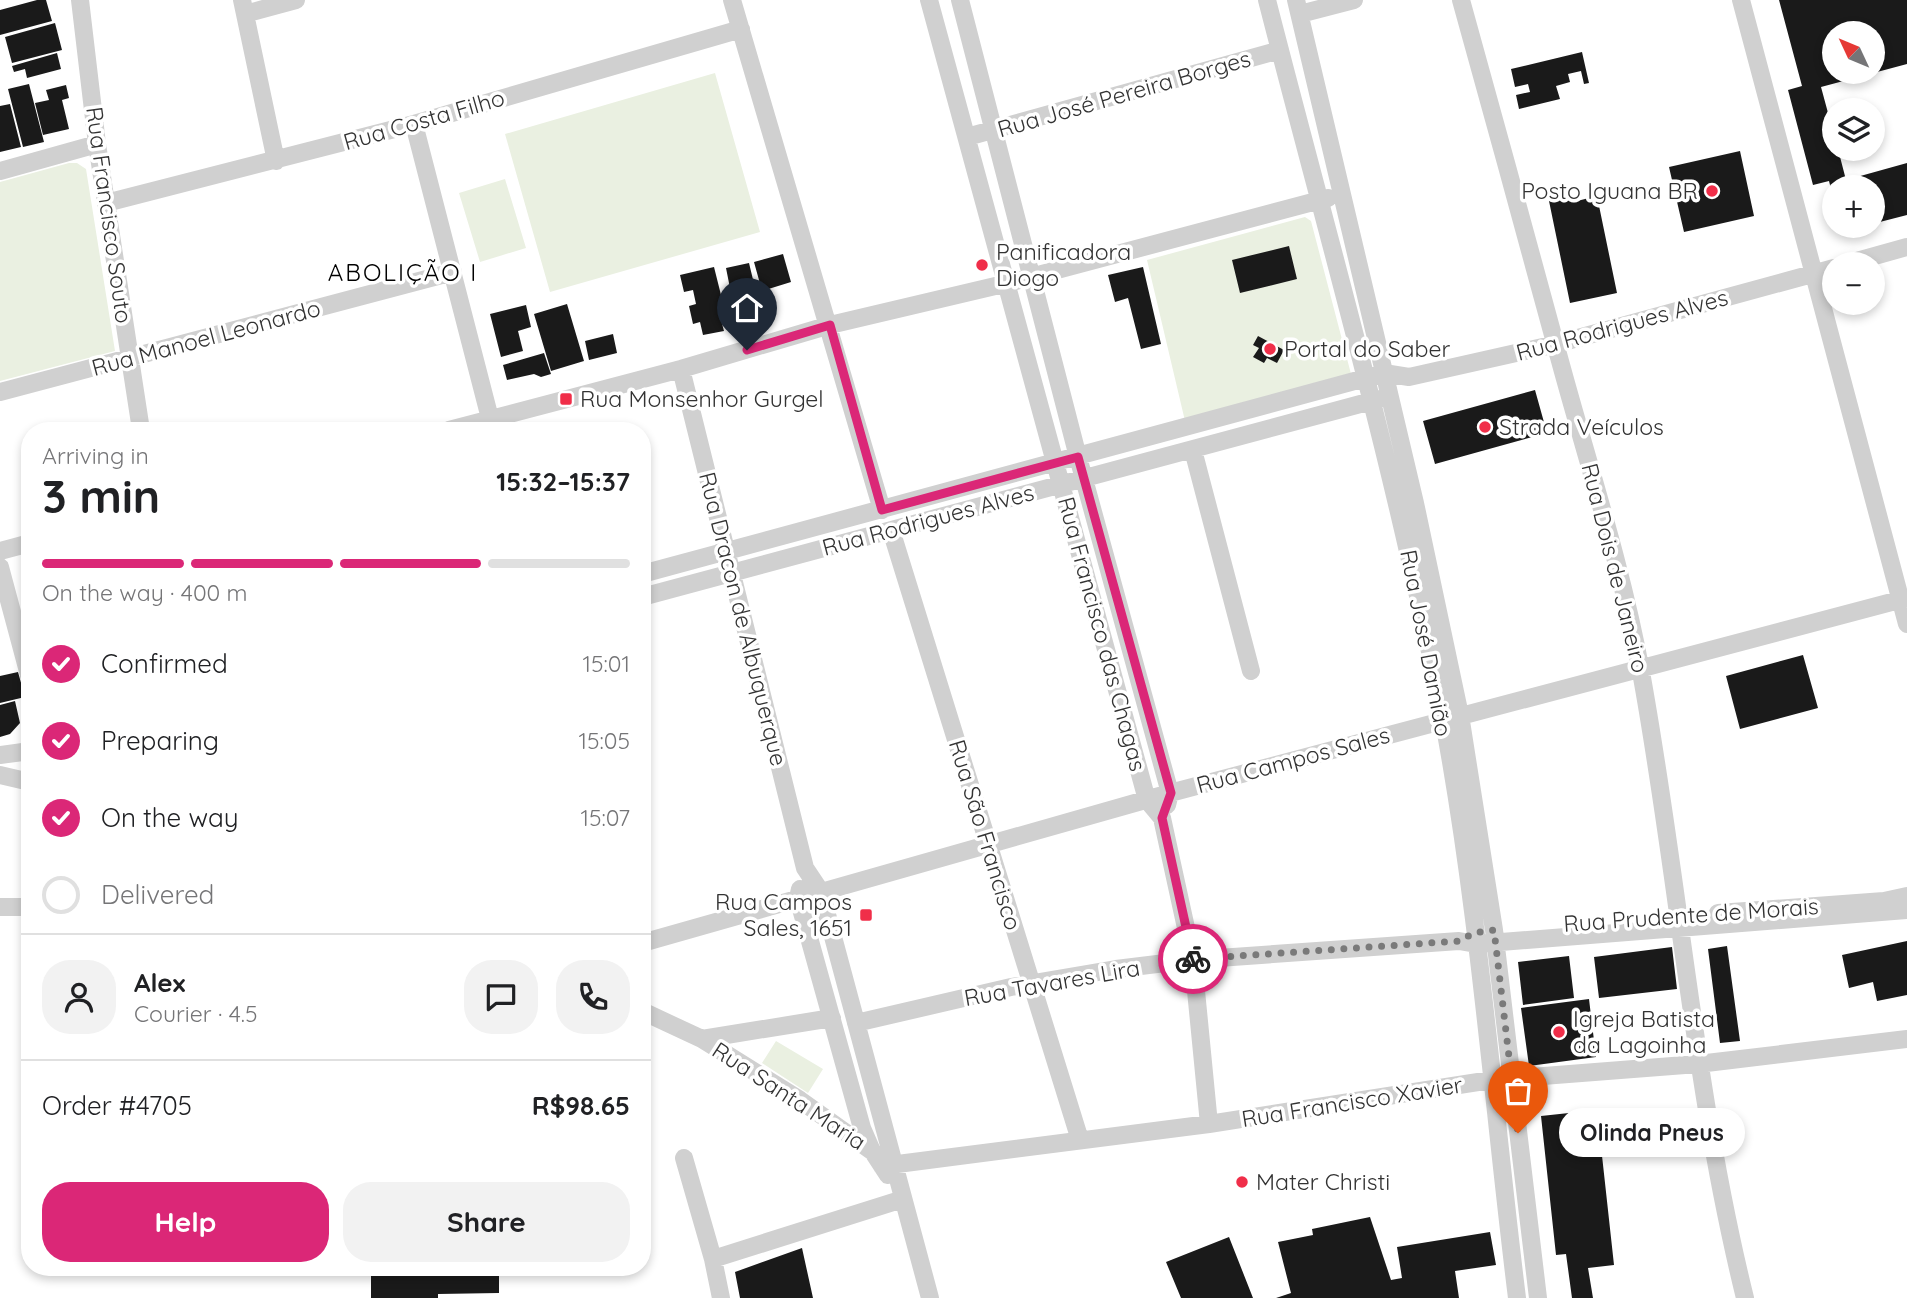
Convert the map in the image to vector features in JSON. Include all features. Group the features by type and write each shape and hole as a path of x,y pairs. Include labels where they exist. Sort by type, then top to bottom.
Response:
{"street":[{"name":"Rua Francisco Souto","path":"80,0 97,144 140,422"},
{"path":"276,161 243,7 296,0"},
{"path":"732,0 830,325 882,510"},
{"name":"Rua Francisco das Chagas","path":"929,0 1147,800 1162,818 1193,960 1209,1124"},
{"name":"Rua Francisco das Chagas","path":"960,0 1078,457 1171,793 1162,818"},
{"name":"Rua José Damião","path":"1267,0 1452,717 1470,939 1491,1080 1517,1298"},
{"path":"1298,7 1354,0"},
{"name":"Rua Dois de Janeiro","path":"1461,0 1602,507 1640,668 1681,922 1698,1065 1730,1236 1745,1298"},
{"path":"1741,0 1813,274 1904,599 1907,624"},
{"name":"Rua José Damião","path":"1298,7 1415,503 1452,717 1495,936 1538,1298"},
{"name":"Rua Costa Filho","path":"106,204 414,124 741,29"},
{"name":"Rua José Pereira Borges","path":"967,137 1280,50"},
{"path":"414,124 491,422"},
{"path":"0,172 97,144"},
{"path":"502,422 830,325 1008,283 1341,194"},
{"path":"1885,253 1907,247"},
{"name":"Rua Rodrigues Alves","path":"651,572 1384,373 1409,377 1556,344 1822,271"},
{"name":"Rua Manoel Leonardo","path":"0,392 453,272"},
{"name":"Rua Dracon de Albuquerque","path":"681,369 805,869 821,892 856,1023 883,1161"},
{"name":"Rua Rodrigues Alves","path":"651,595 1389,396 1409,377"},
{"path":"1193,450 1251,671"},
{"name":"Rua São Francisco","path":"891,530 1080,1140"},
{"path":"0,551 21,545"},
{"path":"0,566 21,645"},
{"name":"Rua Campos Sales","path":"651,940 1171,793 1904,599"},
{"path":"0,755 21,752"},
{"path":"0,775 21,780"},
{"name":"Rua Dracon de Albuquerque","path":"805,869 798,898 862,1128 883,1161"},
{"name":"Rua Prudente de Morais","path":"1681,922 1884,901 1907,896"},
{"path":"0,907 21,908"},
{"name":"Rua Prudente de Morais","path":"1470,939 1681,922 1907,910"},
{"name":"Rua Tavares Lira","path":"856,1023 1031,984 1193,960 1470,939"},
{"name":"Rua Santa Maria","path":"651,1015 702,1039 800,1100 883,1161 901,1193"},
{"name":"Rua Santa Maria","path":"702,1039 832,1018"},
{"name":"Rua Francisco Xavier","path":"883,1161 1209,1124 1491,1080 1698,1065 1907,1040"},
{"path":"684,1158 713,1259 721,1298"},
{"path":"713,1259 901,1193 930,1298"}],"green space":[{"path":"715,73 760,232 550,292 505,134"},
{"path":"77,163 86,169 115,351 0,381 0,182"},
{"path":"505,179 526,248 480,262 459,193"},
{"path":"1305,217 1311,221 1351,374 1185,421 1147,260"},
{"path":"776,1041 823,1069 808,1093 762,1063"}],"building":[{"path":"46,0 52,21 0,35 0,10"},
{"path":"1779,0 1907,0 1907,64 1885,70 1885,21 1822,21 1822,84 1832,84 1821,87 1824,98 1822,161 1841,161 1845,175 1822,175 1822,183 1813,185 1788,90 1802,86"},
{"path":"55,23 62,50 12,63 5,37"},
{"path":"1582,52 1589,83 1584,84 1581,71 1568,74 1570,82 1556,86 1560,99 1519,109 1516,95 1530,92 1528,84 1515,87 1511,69"},
{"path":"57,53 61,69 27,78 25,69 14,72 12,66"},
{"path":"29,84 44,142 23,147 8,89"},
{"path":"66,85 69,98 62,100 69,129 43,135 35,103 49,100 46,90"},
{"path":"10,104 21,147 0,152 0,106"},
{"name":"Posto Iguana BR","path":"1740,151 1754,216 1684,232 1669,167"},
{"path":"1907,163 1907,215 1885,221 1885,175 1864,175"},
{"path":"1573,195 1577,201 1597,196 1617,293 1570,303 1549,201"},
{"path":"1289,246 1297,279 1240,293 1232,260"},
{"path":"783,254 791,282 762,291 754,262"},
{"path":"749,263 763,321 745,326 742,315 721,320 724,331 703,335 700,322 693,324 689,306 696,304 693,290 684,292 680,275 714,267 721,295 731,293 726,268"},
{"path":"1143,267 1161,344 1141,349 1128,298 1115,302 1108,275"},
{"path":"567,304 584,361 551,371 534,314"},
{"path":"526,305 531,327 518,331 523,351 501,357 490,314"},
{"path":"613,334 617,353 589,360 585,341"},
{"name":"Portal do Saber","path":"1258,336 1284,350 1277,363 1267,358 1264,363 1253,357 1259,348 1253,345"},
{"path":"544,353 551,374 541,377 534,374 507,380 503,365"},
{"name":"Strada Veículos","path":"1535,390 1547,433 1435,464 1423,421"},
{"path":"1803,655 1818,708 1740,729 1726,676"},
{"path":"18,672 21,698 0,703 0,676"},
{"path":"15,701 20,723 10,734 0,737 0,705"},
{"path":"1907,941 1907,995 1877,1001 1873,982 1849,988 1842,955"},
{"path":"1727,946 1740,1041 1720,1043 1708,949"},
{"path":"1672,947 1677,989 1599,998 1594,957"},
{"path":"1569,956 1574,998 1523,1005 1518,962"},
{"name":"Igreja Batista da Lagoinha","path":"1589,999 1596,1057 1529,1066 1521,1008"},
{"path":"1597,1110 1614,1265 1588,1268 1593,1298 1572,1298 1566,1254 1556,1255 1541,1116"},
{"path":"1370,1217 1391,1280 1402,1278 1397,1247 1490,1232 1496,1265 1455,1271 1459,1298 1276,1298 1291,1293 1278,1242 1313,1235 1312,1229"},
{"path":"1229,1237 1253,1298 1181,1298 1166,1262"},
{"path":"802,1248 813,1298 740,1298 735,1272"},
{"path":"371,1276 499,1276 499,1293 438,1294 438,1298 371,1298"}],"way so far":[{"path":"1193,959 1459,941 1474,933 1494,930 1518,1133"}],"place":[{"name":"Posto Iguana BR","path":"1712,191"},
{"name":"Panificadora Diogo","path":"982,265"},
{"name":"Portal do Saber","path":"1270,349"},
{"name":"Rua Monsenhor Gurgel","path":"566,399"},
{"name":"Strada Veículos","path":"1485,427"},
{"name":"Rua Campos Sales, 1651","path":"866,915"},
{"name":"Igreja Batista da Lagoinha","path":"1559,1032"},
{"name":"Olinda Pneus","path":"1518,1133"},
{"name":"Mater Christi","path":"1242,1182"}],"district":[{"name":"ABOLIÇÃO I","path":"403,273"}],"route":[{"path":"747,350 830,325 882,510 1078,457 1171,793 1162,818 1193,959"}]}
